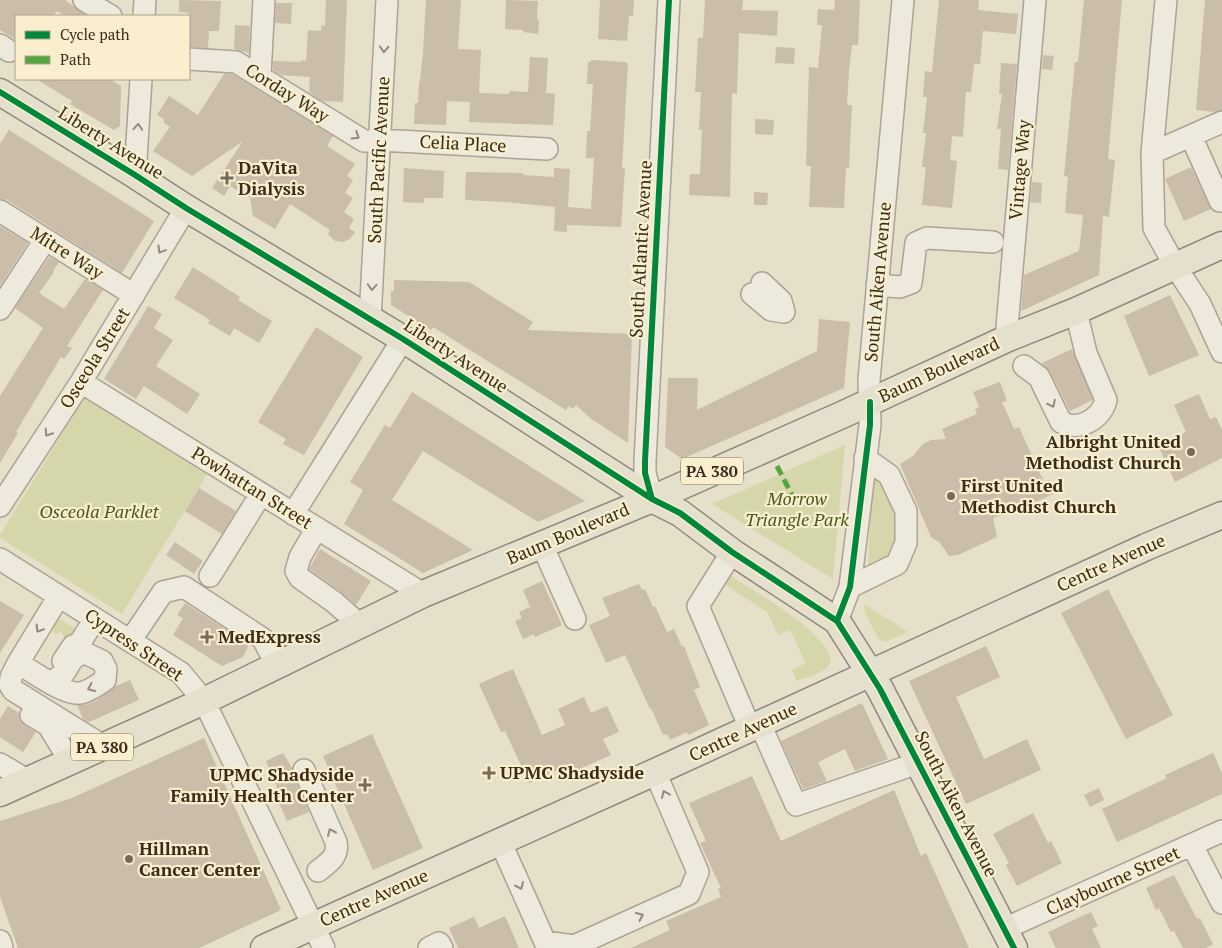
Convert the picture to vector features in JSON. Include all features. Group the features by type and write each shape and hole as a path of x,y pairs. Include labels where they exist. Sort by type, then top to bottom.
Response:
{"main road":[{"name":"Liberty Avenue","path":"3,99 135,174 186,208 403,339 652,499 680,513 732,552 837,621 871,673"},
{"name":"Baum Boulevard","path":"0,792 204,701 424,594 652,499 1222,245"},
{"name":"Centre Avenue","path":"264,948 318,937 500,841 1222,515"},
{"name":"South Aiken Avenue","path":"871,673 1009,939"}],"street":[{"path":"84,0 109,15"},
{"path":"144,15 145,0"},
{"path":"260,76 264,0"},
{"name":"South Pacific Avenue","path":"370,319 387,0"},
{"name":"South Atlantic Avenue","path":"652,499 645,473 645,461 669,0"},
{"name":"South Aiken Avenue","path":"837,621 850,586 870,425 870,380 877,285 903,0"},
{"name":"Vintage Way","path":"1006,340 1035,0"},
{"path":"1166,0 1152,153 1154,228 1175,266 1200,304 1222,352"},
{"name":"Corday Way","path":"190,59 236,62 364,141 379,140"},
{"path":"135,174 141,80"},
{"path":"1152,153 1222,122"},
{"path":"1191,136 1220,201"},
{"name":"Celia Place","path":"379,140 547,149"},
{"name":"Osceola Street","path":"0,506 81,382 186,208"},
{"name":"Mitre Way","path":"0,211 134,295"},
{"path":"877,285 900,287 911,284 916,242 920,240 927,238 993,242"},
{"path":"0,309 45,240"},
{"path":"1024,366 1039,377 1061,422 1068,426 1076,426 1088,423 1098,415 1104,407 1106,400 1086,353 1076,311"},
{"path":"293,514 403,339"},
{"name":"Powhattan Street","path":"81,382 424,594"},
{"path":"850,586 897,564 906,543 906,511 889,474 866,458"},
{"path":"210,576 261,494"},
{"path":"317,528 300,557 296,571 300,578 347,613 357,627"},
{"path":"542,545 575,619"},
{"path":"732,552 698,606 755,726 796,805 918,763"},
{"name":"Cypress Street","path":"0,559 181,673 204,701 318,937"},
{"path":"130,641 163,592 184,588 263,639 277,666"},
{"path":"59,596 18,662 10,677 10,685 13,690 103,746"},
{"path":"18,662 52,683 58,668 95,619"},
{"path":"0,696 48,725 70,761"},
{"path":"0,764 27,780"},
{"path":"304,770 336,842 337,850 334,858 318,871"},
{"path":"500,841 545,942 574,946 689,894 698,872 656,772"},
{"name":"Claybourne Street","path":"1009,939 1192,845 1222,832"},
{"path":"1192,845 1222,903"},
{"path":"0,941 2,948"},
{"path":"429,948 439,943 442,948"}],"green space":[{"name":"Osceola Parklet","path":"84,398 207,474 122,614 0,538 0,535"},
{"name":"Morrow Triangle Park","path":"845,445 833,579 712,504"},
{"path":"876,474 896,508 896,540 892,550 885,558 868,567 870,522"},
{"path":"728,574 771,601 806,627 829,653 830,663 828,666 821,672 797,681 792,670 806,663 790,630 778,635 767,612 723,583"},
{"path":"864,604 908,632 885,642 878,638 865,613"},
{"path":"56,618 77,630 72,638 66,640 61,632 55,634 52,627"}],"building":[{"path":"0,0 65,0 86,15 63,15 57,11 54,15 15,15 15,39 0,30"},
{"path":"179,0 221,1 219,31 209,31 208,48 190,47 190,15 189,13 179,12"},
{"path":"326,0 347,0 343,102 322,101 309,92 310,77 281,75 273,70 273,61 306,61 308,30 321,31 322,25 325,26"},
{"path":"426,0 461,0 458,49 481,50 479,93 509,94 509,91 528,92 530,57 548,58 546,93 555,94 553,125 469,122 470,102 447,101 446,125 414,124 415,103 418,103 423,52"},
{"path":"506,0 538,1 538,34 523,32 523,30 505,29"},
{"path":"600,0 634,0 633,16 629,16 627,41 598,39"},
{"path":"705,0 743,0 742,10 778,11 777,36 739,33 737,94 732,93 730,197 689,195 690,174 700,174 702,130 699,130 701,92 695,92 698,38 703,38"},
{"path":"835,0 860,0 858,45 852,45 849,71 847,105 852,105 849,168 846,168 844,208 809,207 811,166 806,166 809,67 818,68 822,25 817,25 818,9 834,10"},
{"path":"939,0 979,0 978,10 1018,14 1016,34 983,31 980,64 974,64 971,92 966,92 963,137 952,136 950,160 957,161 952,208 922,205 926,167 922,167 926,133 923,133 927,97 923,97 925,71 932,72"},
{"path":"1084,0 1122,0 1108,159 1115,160 1109,217 1103,216 1099,275 1021,311 1024,275 1079,251 1083,215 1065,213 1068,177 1064,176 1075,62 1078,62"},
{"path":"1205,0 1222,0 1222,110 1214,112 1196,110"},
{"path":"276,3 292,3 291,24 275,23"},
{"path":"235,25 250,26 249,53 234,49"},
{"path":"776,47 795,48 794,64 775,63"},
{"path":"1043,55 1054,56 1052,70 1042,69"},
{"path":"591,60 626,62 628,64 622,168 625,168 621,227 567,225 567,232 554,231 555,207 465,200 466,172 523,173 523,175 554,177 554,168 570,169 568,207 591,209 594,158 586,158 587,131 590,131 593,84 587,84 588,62 591,62"},
{"path":"1001,63 1017,64 1008,170 998,169 1001,129 997,129 1002,94 999,94"},
{"path":"224,74 232,74 333,136 327,146 355,164 347,176 353,180 345,193 353,198 344,212 354,219 349,228 355,232 350,239 343,242 335,241 328,234 330,230 290,204 275,229 253,216 250,198 230,186 224,196 212,188 243,141 192,176 153,151 170,127 164,123 164,119 157,115 169,96 198,115"},
{"path":"38,80 111,80 121,86 120,126 114,130 70,104 72,101"},
{"path":"755,119 774,120 773,135 755,134"},
{"path":"9,130 154,221 122,273 7,200 0,199 0,144"},
{"path":"1191,167 1211,209 1184,221 1165,179"},
{"path":"404,168 444,171 443,198 424,198 424,203 403,202"},
{"path":"1032,182 1042,183 1041,203 1030,202"},
{"path":"754,192 768,193 767,205 754,205"},
{"path":"0,226 28,243 0,286"},
{"path":"49,257 59,262 39,293 64,309 85,279 103,290 67,346 72,348 64,359 61,357 16,432 18,433 0,463 0,396 43,328 15,308"},
{"path":"193,267 240,297 238,300 272,321 259,343 234,328 230,336 208,323 210,320 174,298"},
{"path":"394,280 469,282 533,322 528,330 632,334 628,443 590,418 576,405 573,409 569,406 566,410 433,327 431,330 391,305 391,291 394,291"},
{"path":"1170,295 1199,355 1149,376 1124,316"},
{"path":"148,306 162,314 154,328 173,340 156,366 200,394 187,414 144,386 136,399 104,379"},
{"path":"819,319 850,322 844,388 682,459 665,447 668,378 698,378 697,410 817,351"},
{"path":"316,327 363,357 304,455 283,444 286,439 258,422"},
{"path":"1072,349 1093,400 1070,411 1050,372 1042,363"},
{"path":"1000,382 1007,401 1002,402 1014,429 1019,427 1044,482 1049,480 1055,493 1018,510 993,518 997,537 958,555 949,556 940,543 931,537 900,464 913,456 923,444 931,440 946,439 942,429 977,414 975,409 979,407 973,392"},
{"path":"412,392 585,501 538,522 423,451 392,500 473,550 423,573 344,524 363,490 350,482 385,425 390,428"},
{"name":"Albright United Methodist Church","path":"1199,394 1210,419 1216,417 1222,430 1222,458 1175,482 1158,445 1186,432 1174,405"},
{"path":"199,488 236,511 222,534 185,511"},
{"path":"175,542 203,561 194,574 166,555"},
{"path":"320,549 371,581 356,605 309,569"},
{"path":"542,581 562,625 535,637 534,634 523,639 515,621 522,618 519,612 530,607 523,590"},
{"path":"639,584 642,590 645,589 653,607 655,606 667,632 674,629 682,647 684,646 700,687 694,690 709,725 688,735 687,732 670,740 667,734 663,735 625,655 606,663 589,625 610,616 602,598"},
{"path":"1108,589 1173,715 1126,739 1061,613"},
{"path":"0,601 24,615 0,653"},
{"path":"185,603 247,643 248,647 243,657 222,666 173,635 183,618 177,615"},
{"path":"986,646 1000,677 956,697 984,759 1027,739 1041,770 966,804 909,681"},
{"path":"513,669 542,735 565,725 558,709 584,697 591,713 607,706 619,732 603,739 611,755 568,774 565,767 529,783 505,731 501,732 479,684"},
{"path":"130,680 139,700 89,722 83,719 77,705 85,705 96,701 116,686"},
{"path":"862,703 888,759 855,771 845,749 818,762 827,781 803,789 781,741"},
{"path":"8,706 19,713 20,721 24,725 36,732 23,752 0,737 0,719"},
{"name":"UPMC Shadyside Family Health Center","path":"372,734 423,848 373,870 323,756"},
{"name":"Hillman Cancer Center","path":"204,738 281,910 199,948 18,948 0,897 0,821 72,798"},
{"path":"283,753 292,768 293,775 309,812 287,821 275,794 279,792 266,761"},
{"path":"1213,753 1222,773 1222,794 1117,842 1102,809 1167,778 1165,775"},
{"path":"752,776 781,841 894,790 921,856 926,853 969,948 631,948 670,930 666,921 721,897 718,889 721,888 700,843 706,841 689,803"},
{"path":"1099,788 1104,800 1090,807 1084,795"},
{"path":"1033,813 1048,843 1051,841 1062,863 1017,886 1006,865 1009,863 993,834"},
{"path":"1174,875 1197,919 1200,918 1213,944 1206,948 1183,948 1174,931 1171,932 1159,908 1156,910 1146,888"},
{"path":"1091,912 1098,926 1092,929 1101,948 1056,948 1048,932"},
{"path":"505,916 519,948 458,948 449,928 474,917 479,928"}],"marked path":[{"path":"777,466 792,495"}],"cycle path":[{"path":"652,499 645,473 645,461 669,0"},
{"path":"0,92 186,208 403,339 652,499 680,513 732,552 837,621 880,689 1014,948"},
{"path":"837,621 850,587 870,425 870,402"}],"place":[{"name":"DaVita Dialysis","path":"227,178"},
{"name":"Albright United Methodist Church","path":"1191,452"},
{"name":"First United Methodist Church","path":"951,496"},
{"name":"MedExpress","path":"207,637"},
{"name":"UPMC Shadyside","path":"489,773"},
{"name":"UPMC Shadyside Family Health Center","path":"365,785"},
{"name":"Hillman Cancer Center","path":"129,859"}]}
